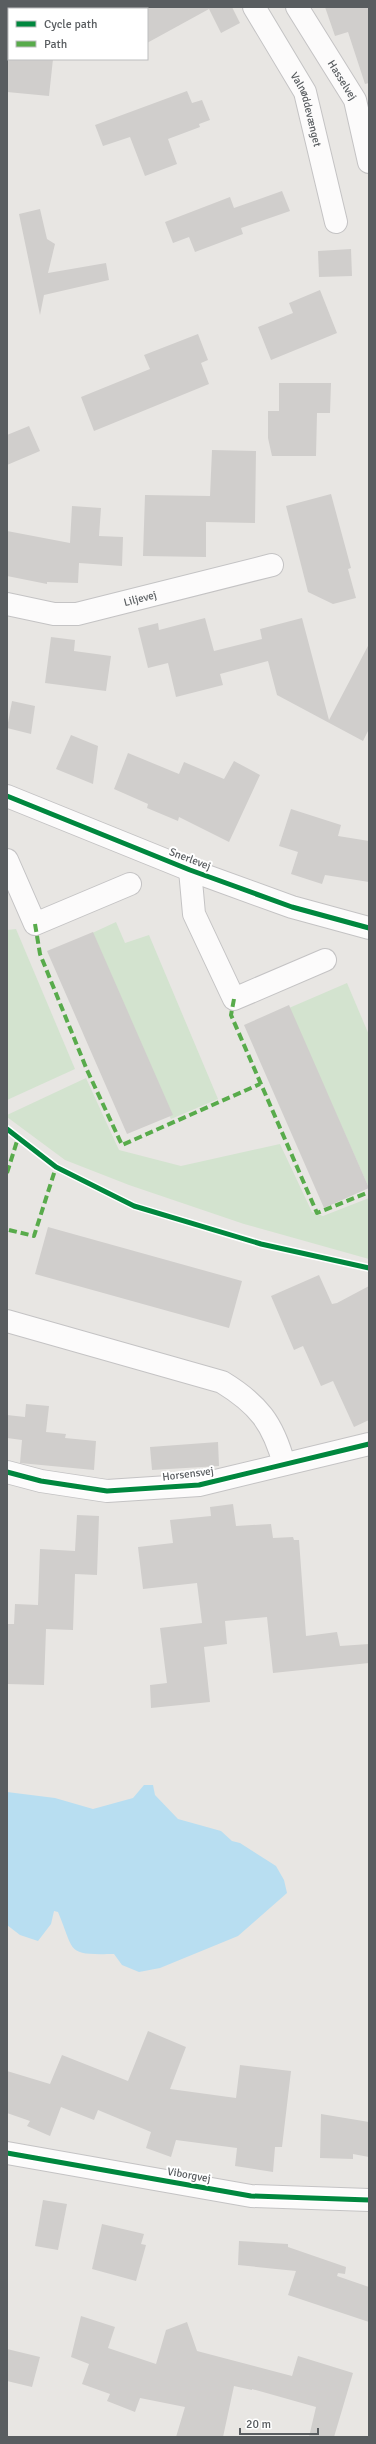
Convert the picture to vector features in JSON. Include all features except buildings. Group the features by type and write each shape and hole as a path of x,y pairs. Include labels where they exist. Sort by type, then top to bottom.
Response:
{"street":[{"name":"Valnøddevænget","path":"254,7 306,92 336,222"},
{"name":"Hasselvej","path":"297,7 355,100 369,162"},
{"name":"Liljevej","path":"7,604 54,614 77,614 272,565"},
{"name":"Snerlevej","path":"7,796 190,870 292,908 369,928"},
{"path":"7,860 35,924 130,884"},
{"name":"Snerlevej","path":"190,870 194,914 234,999 325,960"},
{"path":"7,1321 222,1382 245,1396 264,1415 277,1438 284,1464"},
{"name":"Horsensvej","path":"7,1472 41,1482 107,1491 199,1485 369,1444"},
{"name":"Viborgvej","path":"7,2153 251,2196 369,2200"}],"green space":[{"path":"116,922 125,943 149,935 218,1099 171,1119 88,935"},
{"path":"16,929 75,1069 7,1100 7,930"},
{"path":"347,983 369,1035 369,1188 289,1008"},
{"path":"86,1078 119,1150 181,1166 280,1144 312,1212 323,1216 369,1198 369,1259 244,1224 129,1185 65,1160 7,1117 7,1115"}],"water":[{"path":"144,1785 153,1785 155,1795 178,1819 221,1831 232,1841 240,1843 276,1866 284,1880 287,1893 238,1936 160,1968 139,1972 122,1965 114,1954 87,1954 74,1949 67,1936 58,1912 54,1911 51,1924 38,1941 20,1935 7,1925 7,1792 55,1798 93,1809 133,1798"}],"marked path":[{"path":"35,924 40,954 87,1070 122,1145 260,1084"},
{"path":"234,999 231,1015 317,1213 369,1192"},
{"path":"7,1173 18,1138"},
{"path":"9,1230 34,1236 56,1167"}],"cycle path":[{"path":"7,796 190,870 292,907 369,928"},
{"path":"7,1129 56,1167 134,1206 261,1244 369,1268"},
{"path":"7,1472 41,1481 107,1491 199,1485 369,1444"},
{"path":"7,2153 251,2196 369,2200"}]}
